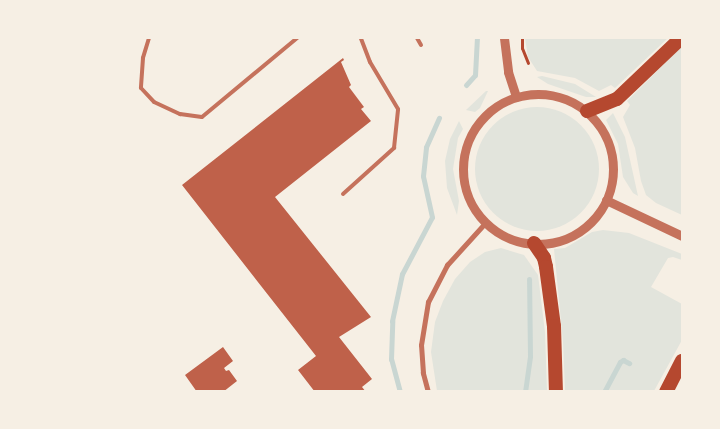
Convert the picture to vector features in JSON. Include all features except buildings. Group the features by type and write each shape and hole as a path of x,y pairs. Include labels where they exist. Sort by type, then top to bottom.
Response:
{"highway":[{"path":"587,111 617,99 681,38"},
{"path":"534,244 544,258 546,267 554,326 556,392"},
{"path":"666,392 682,361"}],"street":[{"path":"504,38 508,72 516,97"},
{"path":"534,94 553,95 571,101 587,111 600,126 609,143 613,162 612,182 606,200 597,215 584,228 569,237 552,242 534,244 500,233 486,222 474,207 466,190 463,170 465,152 472,133 483,118 498,105 516,97 534,94"},
{"path":"606,200 682,236"},
{"path":"428,392 423,373 421,345 428,302 446,265 486,222"}],"lane":[{"path":"149,38 143,58 142,88 154,102 180,114 202,116 297,38"},
{"path":"343,194 394,148 398,109 370,62 361,38"},
{"path":"417,38 421,45"}],"path":[{"path":"522,38 522,48 528,63"}],"shaded area":[{"path":"525,38 668,38 615,88 611,85 599,91 575,78 537,71 528,57"},
{"path":"682,46 682,215 656,203 646,195 641,181 635,148 623,117 630,105 627,101"},
{"path":"542,76 575,84 596,97 586,97 548,84 537,77"},
{"path":"488,91 480,108 475,112 466,110"},
{"path":"537,107 561,112 581,125 594,145 599,169 594,193 581,213 561,226 537,231 513,226 493,213 480,193 475,169 480,145 493,125 513,112"},
{"path":"613,113 625,137 638,196 633,193 623,177 618,144 606,120"},
{"path":"459,121 463,129 458,138 453,169 459,201 457,215 447,188 445,161 450,139"},
{"path":"603,230 629,233 682,254 682,260 673,257 668,258 651,287 682,304 682,340 654,391 565,391 563,342 554,249 565,248 592,232"},
{"path":"501,248 524,255 538,275 545,332 547,391 437,391 431,352 435,322 443,301 455,279 470,262 485,252"}],"waterway":[{"path":"466,85 475,75 477,38"},
{"path":"400,392 391,359 392,321 402,274 432,217 423,176 426,147 439,118"},
{"path":"525,392 530,356 529,279"},
{"path":"604,392 620,362 623,360 629,363"}]}
